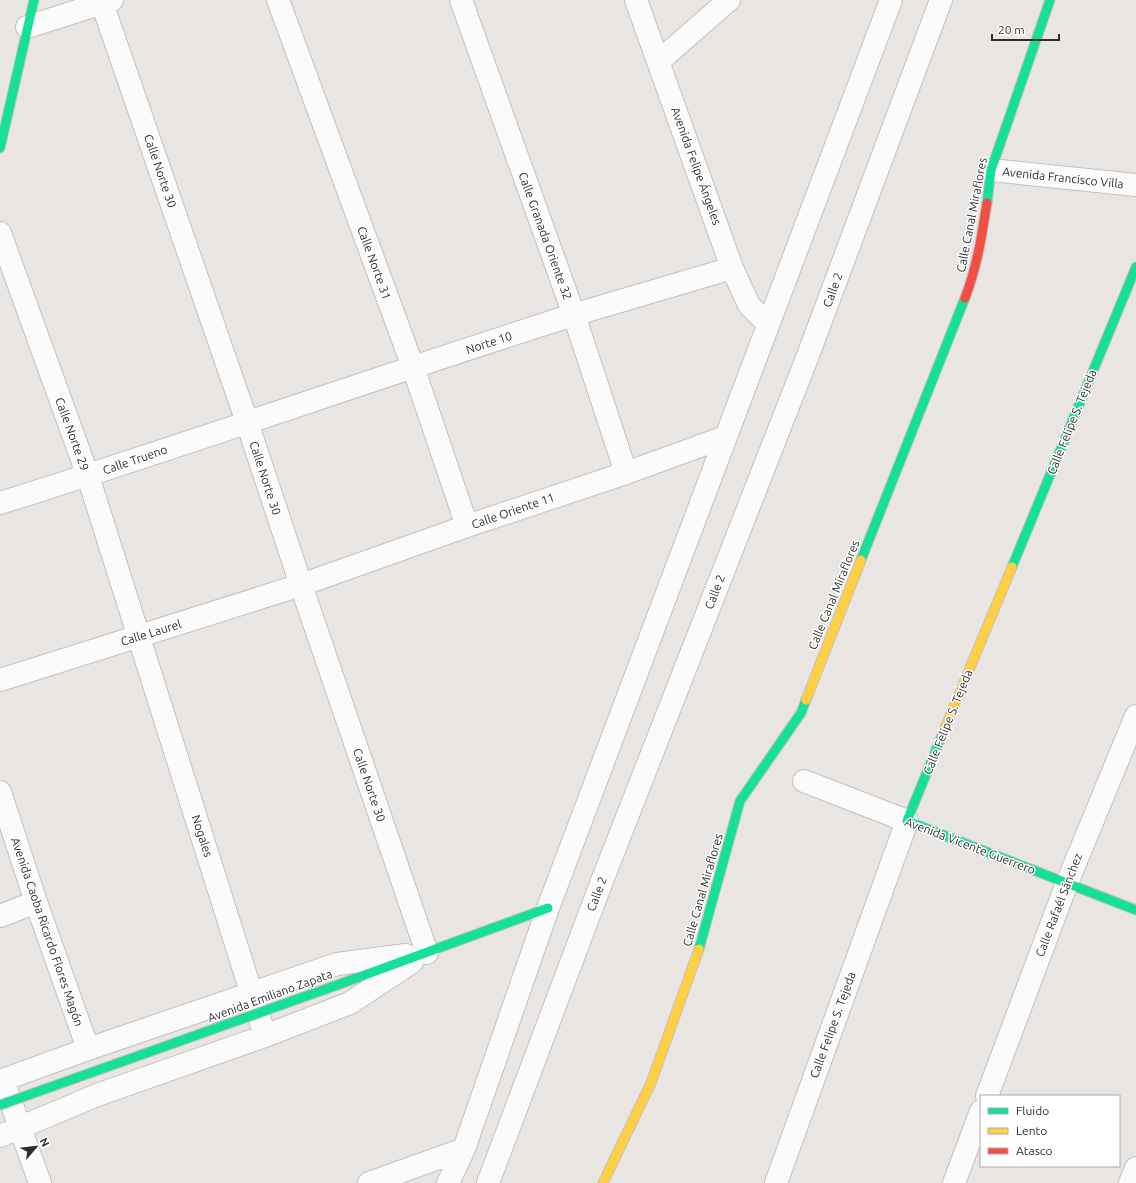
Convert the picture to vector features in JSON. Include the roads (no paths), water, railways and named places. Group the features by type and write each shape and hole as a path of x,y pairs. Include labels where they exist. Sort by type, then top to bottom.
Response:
{"street":[{"path":"0,148 34,0"},
{"name":"Calle Norte 31","path":"278,0 413,367 467,526"},
{"name":"Calle Granada Oriente 32","path":"461,0 574,315 626,473"},
{"name":"Avenida Felipe Ángeles","path":"636,0 732,268 749,305 768,324"},
{"path":"659,61 729,0"},
{"path":"448,1183 464,1149 548,908 891,0"},
{"name":"Calle 2","path":"488,1183 602,881 807,358 941,0"},
{"name":"Calle Canal Miraflores","path":"603,1183 651,1083 703,937 740,801 801,713 972,281 982,236 991,170 1050,0"},
{"path":"27,27 107,2"},
{"name":"Calle Norte 30","path":"107,2 301,585 427,953"},
{"name":"Avenida Francisco Villa","path":"991,170 1136,185"},
{"name":"Calle Norte 29","path":"0,233 88,476 139,637"},
{"name":"Calle Felipe S. Tejeda","path":"776,1183 907,821 1136,267"},
{"name":"Norte 10","path":"247,422 574,315 732,268"},
{"name":"Calle Trueno","path":"0,503 88,476 247,422"},
{"name":"Calle Oriente 11","path":"301,585 467,526 626,473 725,437"},
{"name":"Calle Laurel","path":"0,680 301,585"},
{"name":"Nogales","path":"139,637 265,1036"},
{"name":"Calle Rafaél Sánchez","path":"987,1095 1067,883 1136,716"},
{"name":"Avenida Vicente Guerrero","path":"804,781 1136,910"},
{"name":"Avenida Caoba Ricardo Flores Magón","path":"0,792 36,902 88,1049"},
{"path":"0,916 36,902"},
{"name":"Avenida Emiliano Zapata","path":"0,1105 427,953 548,908"},
{"path":"40,1183 21,1128 1,1081 88,1049 337,964 427,953"},
{"path":"0,1136 97,1095 265,1036 350,1003 427,953"},
{"path":"954,1183 980,1114"},
{"path":"368,1183 464,1149"},
{"path":"1130,1183 1136,1168"}]}
